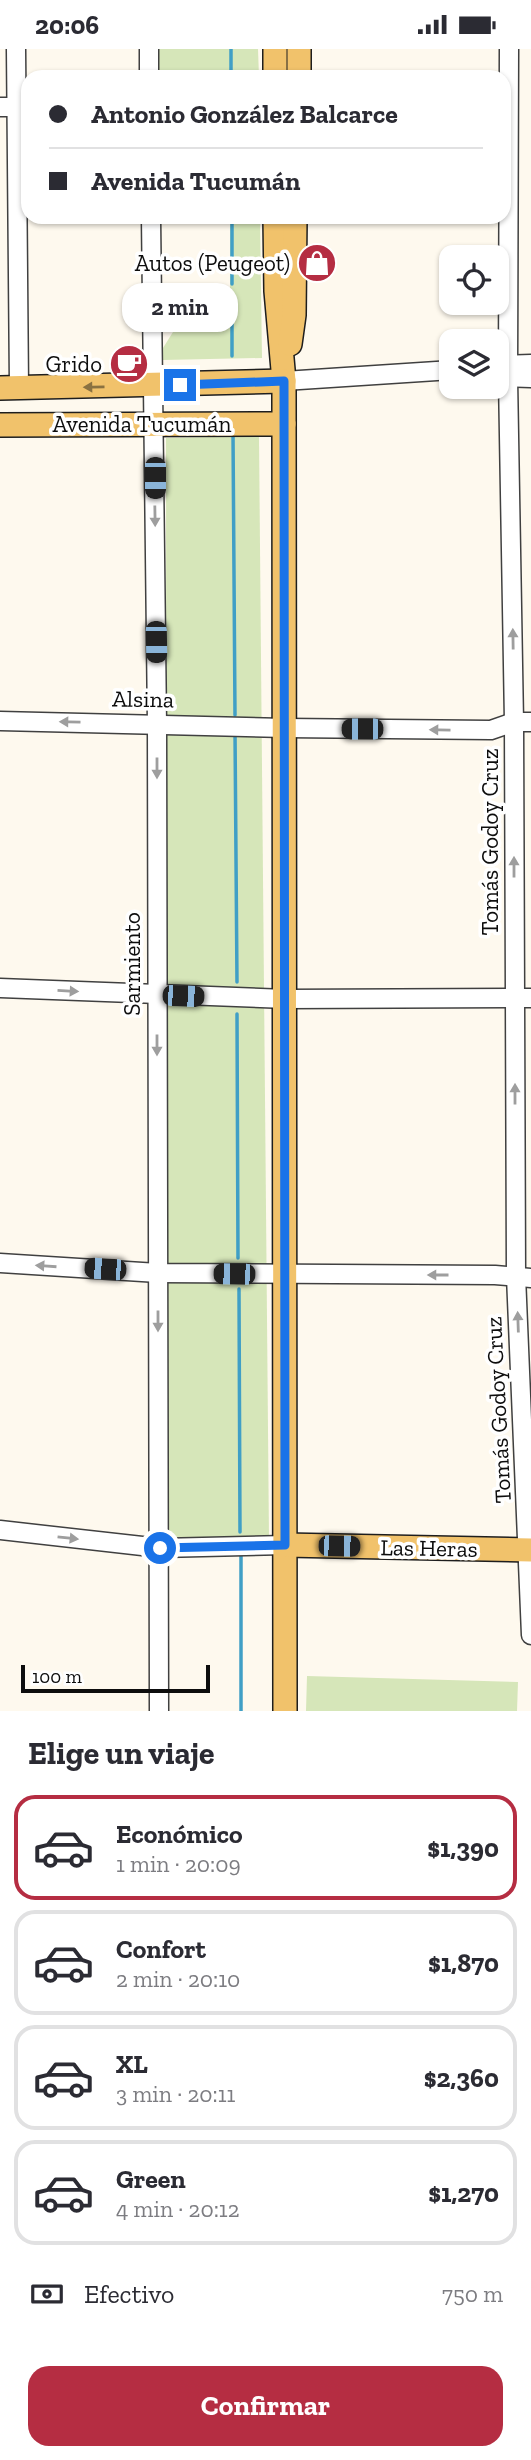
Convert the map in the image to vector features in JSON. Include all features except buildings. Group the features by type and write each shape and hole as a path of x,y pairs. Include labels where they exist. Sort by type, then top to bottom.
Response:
{"main road":[{"path":"275,49 275,70"},
{"path":"299,49 299,70"},
{"path":"275,224 276,291 284,381 285,1711"},
{"path":"284,381 294,315 295,224"},
{"name":"Avenida Tucumán","path":"9,388 284,381"},
{"name":"Avenida Tucumán","path":"0,425 284,424"},
{"name":"Las Heras","path":"285,1545 530,1550"}],"street":[{"path":"9,388 16,49"},
{"path":"149,49 149,70"},
{"name":"Tomás Godoy Cruz","path":"508,70 509,49"},
{"name":"Sarmiento","path":"151,224 157,724 159,1711"},
{"name":"Tomás Godoy Cruz","path":"503,329 505,224"},
{"path":"509,370 531,364"},
{"path":"284,381 439,371"},
{"path":"509,372 531,378"},
{"path":"401,375 439,376"},
{"name":"Tomás Godoy Cruz","path":"505,399 522,722 524,1277 531,1635"},
{"name":"Alsina","path":"0,721 491,730 522,722"},
{"path":"0,988 286,999 523,998"},
{"path":"0,1263 158,1273 524,1277"},
{"path":"0,1530 160,1548 285,1545"}],"green space":[{"path":"156,49 258,49 259,70 156,70"},
{"path":"230,224 260,224 262,358 163,360 163,348 193,300 230,299"},
{"path":"259,436 269,1539 167,1542 166,438"},
{"path":"307,1676 518,1682 517,1711 306,1711"}],"waterway":[{"path":"231,49 231,70"},
{"path":"232,224 232,284"},
{"path":"232,298 232,356"},
{"path":"233,433 235,715"},
{"path":"235,732 237,982"},
{"path":"237,1014 238,1258"},
{"path":"239,1289 240,1532"},
{"path":"241,1553 241,1711"}],"place":[{"name":"Autos (Peugeot)","path":"317,263"},
{"name":"Grido","path":"129,364"}],"route":[{"path":"160,1548 285,1545 284,381 180,385"}]}
